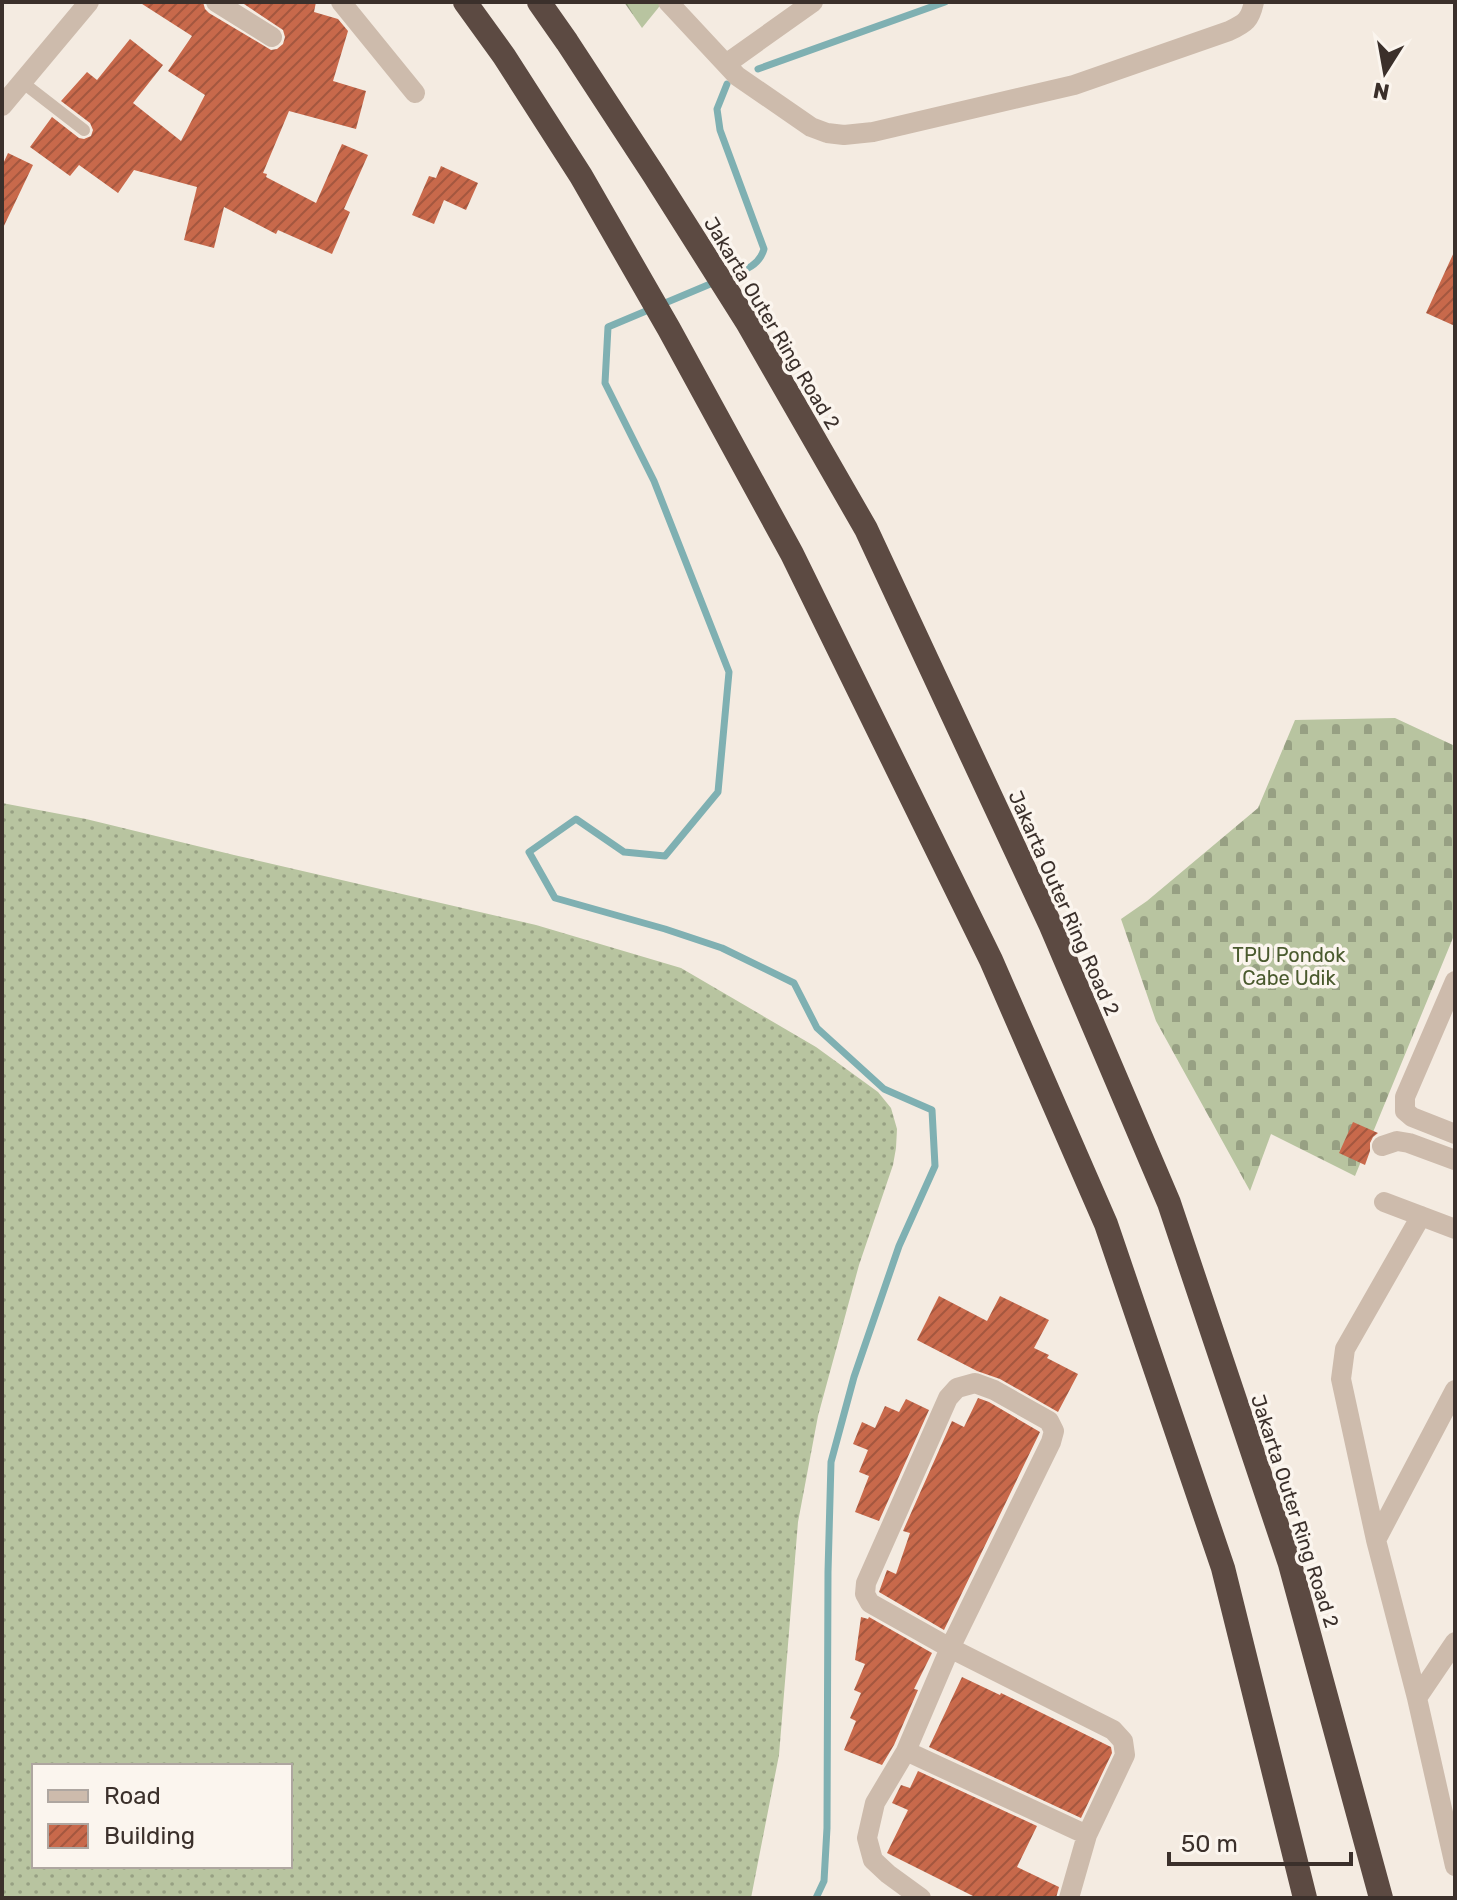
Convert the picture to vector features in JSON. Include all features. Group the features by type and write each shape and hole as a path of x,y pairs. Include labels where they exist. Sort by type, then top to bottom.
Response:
{"highway":[{"path":"465,2 504,56 581,176 669,329 792,554 991,960 1106,1224 1223,1568 1305,1898"},
{"name":"Jakarta Outer Ring Road 2","path":"539,2 747,322 866,529 1051,926 1169,1203 1290,1564 1381,1898"}],"street":[{"path":"2,106 89,2"},
{"path":"216,2 272,37"},
{"path":"341,2 415,93"},
{"path":"668,2 737,76 811,127 844,135 873,132 1074,85 1229,31 1244,24 1254,2"},
{"path":"726,64 813,2"},
{"path":"1452,994 1405,1097 1405,1111 1412,1117 1455,1134"},
{"path":"1382,1146 1397,1141 1409,1143 1455,1160"},
{"path":"1384,1202 1455,1229"},
{"path":"1421,1216 1345,1349 1341,1379 1376,1540 1417,1698 1455,1866"},
{"path":"921,1898 873,1860 867,1838 875,1803 906,1751 950,1648 1054,1431 1049,1421 994,1390 975,1383 957,1388 948,1398 866,1583 865,1594 870,1603 950,1648 1113,1730 1123,1741 1125,1755 1087,1835 1069,1898"},
{"path":"1376,1540 1455,1390"},
{"path":"1417,1698 1455,1642"},
{"path":"906,1751 1087,1835"}],"lane":[{"path":"22,82 84,130"}],"green space":[{"path":"624,2 663,2 642,28"},
{"name":"TPU Pondok Cabe Udik","path":"1395,718 1455,746 1455,933 1355,1176 1271,1134 1250,1191 1156,1021 1121,919 1258,808 1295,720"},
{"path":"2,803 86,819 536,925 681,968 816,1047 878,1092 891,1108 897,1129 893,1165 859,1265 818,1416 798,1522 779,1755 751,1898 2,1898"}],"building":[{"path":"139,2 203,2 209,13 271,50 283,44 283,30 241,2 316,2 314,12 338,19 348,31 333,81 366,91 356,129 289,111 263,173 316,203 342,144 368,155 344,209 350,212 332,254 278,230 276,234 224,207 214,248 184,240 197,187 134,170 118,193 79,165 70,176 30,147 52,117 79,138 91,136 93,130 90,123 61,101 87,72 97,80 130,39 163,65 133,103 181,141 205,95 168,71 192,36"},
{"path":"8,153 33,165 2,230 2,166"},
{"path":"441,166 478,183 466,210 444,200 434,224 412,215 429,176 436,178"},
{"path":"1455,250 1455,326 1426,313"},
{"path":"1353,1122 1378,1133 1370,1143 1365,1165 1339,1153"},
{"path":"939,1296 987,1321 1000,1296 1049,1320 1034,1348 1078,1374 1058,1412 1000,1379 977,1371 917,1340"},
{"path":"978,1398 1040,1432 944,1630 879,1592 887,1570 896,1574 910,1533 903,1531 952,1421 964,1427"},
{"path":"906,1399 929,1410 879,1521 855,1512 869,1476 859,1472 868,1450 853,1444 862,1422 875,1428 885,1406 899,1412"},
{"path":"861,1617 869,1617 932,1653 914,1689 918,1690 894,1745 882,1765 844,1750 856,1721 850,1718 861,1693 854,1690 865,1664 855,1660"},
{"path":"962,1677 1111,1747 1112,1753 1081,1818 929,1747"},
{"path":"918,1771 1037,1826 1017,1867 1059,1887 1056,1898 977,1898 887,1853 908,1810 892,1803 901,1785 910,1788"}],"waterway":[{"path":"758,69 945,2"},
{"path":"726,277 754,264 764,249 720,130 717,109 727,84"},
{"path":"715,282 608,327 605,383 654,481 729,672 718,792 665,856 624,852 576,819 529,852 555,898 722,948 794,983 817,1028 884,1089 932,1110 935,1166 899,1246 854,1377 831,1462 827,1828 824,1881 816,1898"}]}
